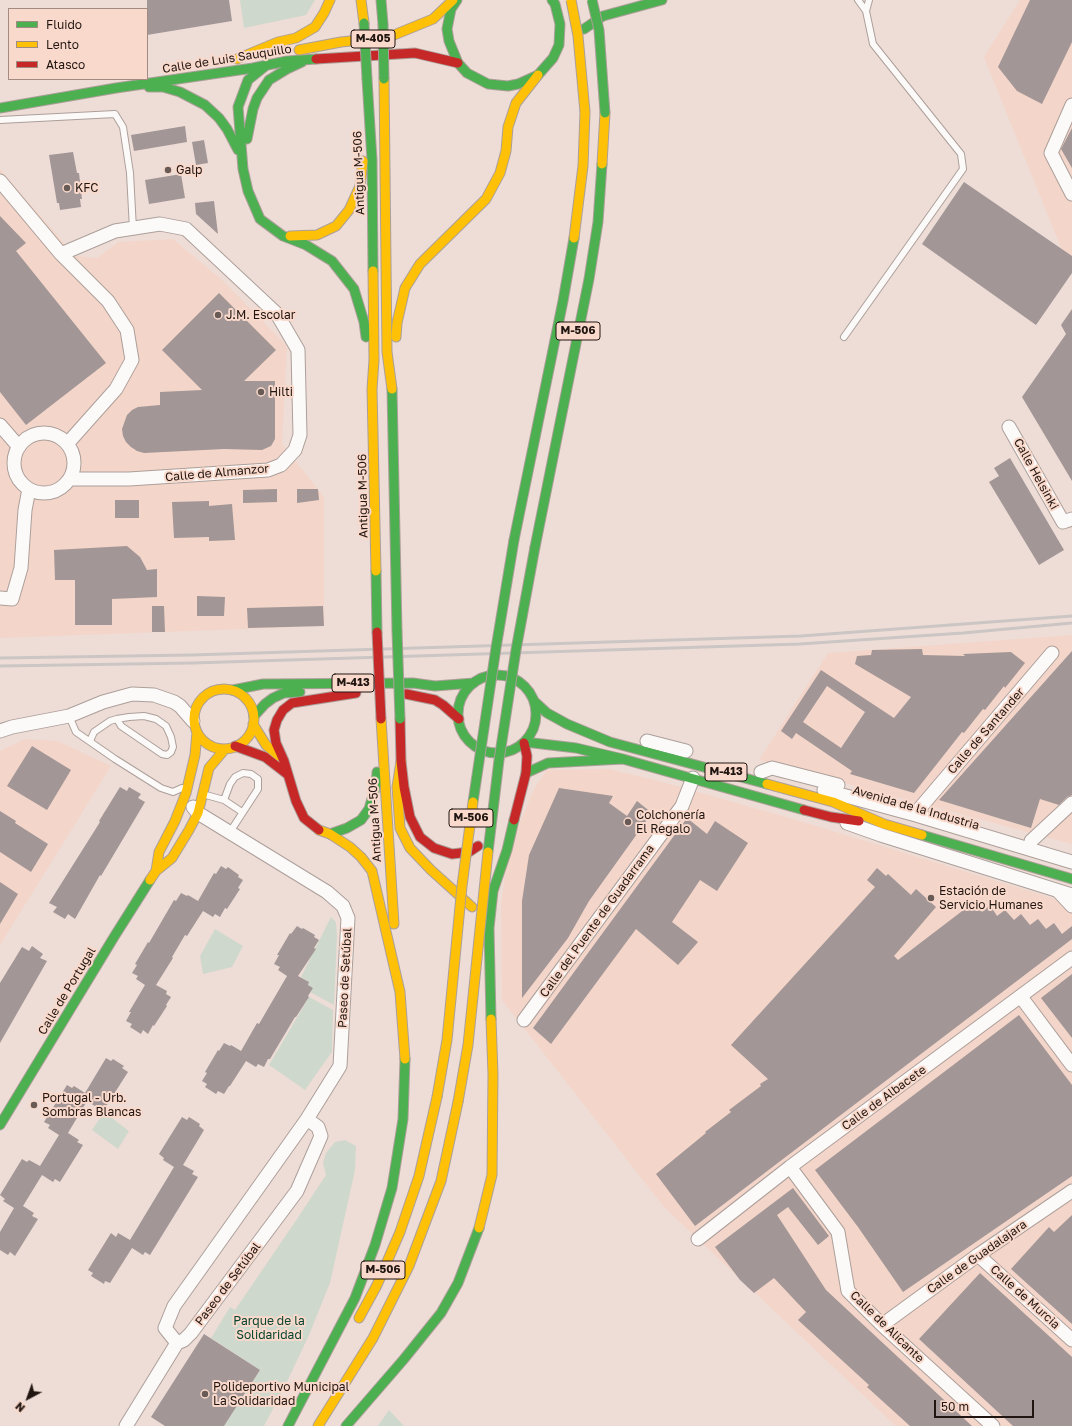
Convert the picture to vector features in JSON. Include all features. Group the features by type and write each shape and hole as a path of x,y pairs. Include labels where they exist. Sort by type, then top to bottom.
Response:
{"main road":[{"name":"Calle de Luis Sauquillo","path":"330,0 315,27 296,38 278,42 233,60 341,42 388,37 433,19 452,0"},
{"name":"Antigua M-506","path":"361,0 364,23 372,160 374,360 372,389 377,632 392,909 400,992"},
{"path":"381,0 384,79 387,352 392,392"},
{"path":"457,0 451,9 447,29 449,41 458,63 467,73 488,84 508,86 518,84 538,75"},
{"path":"504,804 496,825 485,842 469,852 452,854 434,848 420,837 410,817 401,761 392,392 397,323 405,288 420,264 486,200 500,173 506,151 508,127 516,103 553,58 559,45 560,24 555,4 552,0"},
{"name":"M-506","path":"354,1327 377,1286 400,1232 419,1176 437,1097 447,1040 462,886 496,648 514,540 563,301 577,221 583,166 585,112 578,36 571,0"},
{"name":"M-506","path":"318,1426 373,1338 409,1266 441,1181 458,1102 468,1045 499,760 516,650 534,546 590,272 598,222 605,113 599,30 592,0"},
{"path":"559,45 603,16 662,0"},
{"name":"Calle de Luis Sauquillo","path":"0,108 288,61 415,53 458,63"},
{"path":"275,54 267,65 248,80 238,107 243,169 248,191 260,219 283,236 306,245 332,261 354,289 364,322 372,389"},
{"path":"242,157 256,98 269,80 306,60"},
{"path":"116,88 163,87 180,92 197,100 212,110 219,118 227,129 242,157"},
{"path":"283,236 317,235 336,226 349,210 360,186 367,92"},
{"name":"M-413","path":"195,726 196,706 205,694 219,689 233,690 262,684 413,683 435,686 474,683 484,678 497,675 511,677 528,689 534,701 547,713 567,724 610,742 833,802 884,824"},
{"path":"458,719 460,704 464,693 474,683"},
{"path":"233,690 241,694 247,700 252,707 254,720 266,745 284,761"},
{"name":"M-413","path":"225,749 242,743 247,737 254,720 265,704 273,698 284,693 308,692 412,694 435,700 443,705 458,719 462,731 471,743 483,750"},
{"path":"289,1426 355,1298 375,1245 392,1188 403,1119 405,1053 400,992 372,871 361,857 350,847 330,834 317,829 304,818 296,801 284,761 276,743 274,730 277,720 283,710 292,703 363,693"},
{"path":"483,750 496,753 510,751 524,743 530,736 535,724 536,710 534,701"},
{"path":"330,834 347,828 361,820 369,809 376,785 381,719"},
{"path":"195,726 201,739 216,748 225,749"},
{"name":"Calle de Portugal","path":"156,871 159,852 175,821 186,789 195,755 195,726"},
{"path":"346,1426 404,1359 441,1313 458,1283 478,1233 492,1175 493,1074 489,928 493,891 507,850 526,773 527,756 524,743"},
{"name":"M-413","path":"524,743 576,748 692,778 830,817 884,824"},
{"path":"235,746 265,757 287,774"},
{"name":"Calle de Portugal","path":"0,1125 114,936 156,871 172,858 198,813 209,768 225,749"},
{"path":"483,750 506,778 506,785"},
{"path":"526,773 548,763 622,759"},
{"path":"401,761 397,787 400,828 410,848 432,870 463,897 480,915 489,928"},
{"name":"Avenida de la Industria","path":"884,824 1072,879"},
{"path":"289,1426 325,1374"}],"street":[{"path":"1072,105 1051,153 1072,194"},
{"path":"0,181 61,254 108,301 127,330 132,360 116,389 67,444"},
{"name":"Calle de Almanzor","path":"61,254 115,231 160,224 186,229 277,314 298,350 300,434 295,450 281,465 268,470 129,480 70,479"},
{"path":"0,425 19,447"},
{"name":"Calle Helsinki","path":"1009,427 1067,520"},
{"path":"42,433 60,437 72,452 74,470 70,479 64,486 52,492 38,492 24,486 17,475 14,466 15,456 19,447 25,440 33,435 42,433"},
{"path":"0,590 6,598 22,568 25,510 29,489"},
{"name":"Calle de Santander","path":"920,808 1052,653"},
{"path":"0,731 12,727 69,716 103,702 132,694 154,695 174,702 180,706 195,726"},
{"name":"Avenida de la Industria","path":"567,724 666,746 909,813 1072,862"},
{"name":"Avenida de la Industria","path":"761,772 772,768 920,808 1072,853"},
{"name":"Calle del Puente de Guadarrama","path":"524,1020 682,806 692,778"},
{"name":"Paseo de Setúbal","path":"177,1343 165,1328 174,1306 307,1119 340,1066 348,918 343,906 326,892 198,813 191,804 186,789"},
{"path":"1031,841 1072,803"},
{"path":"830,817 881,835 1072,895"},
{"path":"1058,890 1072,906"},
{"name":"Calle de Albacete","path":"698,1239 790,1167 1072,958"},
{"path":"1021,997 1072,1065"},
{"name":"Paseo de Setúbal","path":"126,1426 177,1343 184,1340 191,1333 297,1191 321,1136 318,1126 307,1119"},
{"name":"Calle de Alicante","path":"790,1167 838,1232 848,1291 882,1325 993,1426"},
{"name":"Calle de Guadalajara","path":"882,1325 978,1255 1072,1191"},
{"name":"Calle de Murcia","path":"978,1255 1072,1340"}],"lane":[{"path":"844,337 963,168 961,154 873,44 866,11 858,0"},
{"path":"866,11 869,0"},
{"path":"23,111 116,88"},
{"path":"0,118 16,113"},
{"path":"0,118 114,114 123,127 130,173 134,229"},
{"path":"69,716 76,732 161,788 173,792 186,789"},
{"path":"90,741 94,732 101,726 116,719 129,716 144,716 156,719 166,726 171,737 173,747 171,752 167,755 162,754 121,726 116,719"},
{"path":"224,800 230,784 235,777 244,773 251,774 258,779 258,789 230,832"},
{"path":"203,795 224,800 242,812"}],"shaded area":[{"path":"1020,0 1072,0 1072,275 984,57"},
{"path":"0,169 75,256 97,258 119,242 173,239 222,280 287,346 282,444 324,497 324,626 0,638"},
{"path":"1072,635 1072,844 759,760 828,653"},
{"path":"25,739 57,741 111,766 0,945 0,751"},
{"path":"608,769 659,781 793,819 1072,904 1072,1426 896,1426 664,1207 502,1000 501,905 508,850 535,787 547,770"}],"green space":[{"path":"240,0 315,0 306,15 244,28"},
{"path":"331,917 336,922 337,936 334,1005 310,992 313,988 308,985 309,982 301,977"},
{"path":"215,929 243,946 232,967 203,974 200,956"},
{"path":"309,997 333,1010 332,1052 305,1090 269,1065"},
{"path":"104,1112 129,1131 118,1149 92,1130"},
{"name":"Parque de la Solidaridad","path":"345,1140 356,1146 355,1170 330,1283 309,1335 264,1426 224,1426 260,1370 211,1338 230,1307 235,1310 326,1175 323,1163 326,1153 335,1142"},
{"path":"389,1410 404,1426 378,1426"}],"building":[{"path":"147,0 229,0 232,21 148,35"},
{"path":"1030,0 1072,0 1072,42 1042,104 1017,91 998,67"},
{"path":"185,126 187,142 134,151 131,135"},
{"path":"1072,128 1072,168 1061,149"},
{"path":"204,140 208,163 196,165 192,142"},
{"name":"KFC","path":"73,152 77,173 79,173 82,199 80,199 81,207 60,210 59,203 57,203 49,155"},
{"path":"181,174 185,198 149,204 145,180"},
{"path":"964,182 1072,256 1072,273 1036,325 922,244"},
{"path":"214,201 218,234 196,214 195,203"},
{"path":"0,216 26,243 16,251 106,363 26,425 0,392"},
{"path":"219,293 276,350 244,381 275,381 275,439 271,446 262,450 224,449 144,453 137,451 126,442 122,429 127,415 132,410 138,407 160,405 160,392 202,390 162,350"},
{"path":"1072,309 1072,481 1022,397 1066,334 1061,325"},
{"path":"1010,458 1064,550 1039,565 989,482 999,476 994,468"},
{"path":"277,489 277,502 243,503 243,490"},
{"path":"297,489 318,489 319,500 297,503"},
{"path":"115,500 139,500 139,518 115,518"},
{"path":"209,501 209,506 232,504 235,540 209,541 209,537 174,538 172,502"},
{"path":"127,546 140,557 147,570 157,569 157,597 112,599 112,625 75,625 75,580 55,580 54,550"},
{"path":"197,596 225,597 224,616 197,616"},
{"path":"152,606 164,606 165,632 152,632"},
{"path":"323,606 324,626 248,628 247,608"},
{"path":"922,649 923,655 965,656 963,654 1011,652 1025,663 985,710 983,709 964,733 962,732 914,793 850,774 852,771 796,733 792,739 781,731 821,670 894,718 911,697 855,664 857,656 871,655 872,650","holes":["827,686 865,712 841,748 803,722"]},
{"path":"1072,651 1072,795 1067,797 1059,805 1040,799 1031,828 939,800"},
{"path":"32,746 71,770 47,810 7,786"},
{"path":"120,787 127,791 129,787 141,794 138,798 145,802 75,919 68,914 65,919 53,912 57,907 49,903 100,822 99,821"},
{"path":"559,788 613,796 609,803 627,816 637,801 652,813 589,901 568,938 522,998 522,901 529,855"},
{"path":"0,811 16,821 15,823 48,844 31,872 0,852"},
{"path":"687,818 707,834 715,821 748,843 717,891 700,880 672,922 698,942 678,965 636,929 551,1044 533,1028"},
{"path":"221,866 226,869 228,867 239,875 238,877 243,880 238,888 240,889 220,917 215,914 213,917 203,911 187,936 185,935 156,985 167,991 166,994 171,997 166,1005 167,1006 148,1034 143,1030 141,1034 130,1027 132,1024 126,1021 131,1012 129,1012 145,985 136,979 138,976 132,973 137,965 135,964 174,900 176,901 181,893 198,901 214,873 216,874"},
{"path":"877,868 886,876 888,874 911,895 916,889 936,907 894,956 898,960 974,902 982,912 990,905 997,916 1005,910 1014,920 1021,914 1030,925 1038,919 1046,929 1054,923 1062,934 1072,926 1072,939 695,1226 656,1174 731,1112 729,1110 768,1079 731,1045 875,887 867,880"},
{"path":"0,882 18,894 0,924"},
{"path":"297,926 315,935 314,937 319,940 314,948 316,949 298,976 309,982 308,985 313,988 308,996 309,997 264,1067 258,1064 256,1067 246,1061 224,1094 218,1091 216,1094 205,1087 207,1084 202,1081 207,1073 205,1072 224,1043 241,1051 257,1023 259,1024 287,976 278,970 280,967 274,964 279,955 277,955 290,933 291,934"},
{"path":"32,946 43,954 40,958 47,961 0,1043 0,983 22,947 29,951"},
{"path":"1072,974 1072,1038 1041,998"},
{"path":"1019,1015 1072,1085 1072,1176 903,1292 858,1227 815,1170"},
{"path":"106,1058 111,1061 113,1059 124,1066 122,1068 128,1072 105,1108 100,1105 98,1108 87,1101 68,1133 79,1140 77,1142 83,1145 60,1182 55,1179 53,1182 42,1175 23,1206 34,1213 32,1216 38,1219 15,1256 10,1252 8,1255 0,1250 0,1232 14,1208 3,1201 5,1199 0,1195 22,1159 27,1162 29,1160 40,1166 59,1135 48,1128 50,1125 44,1122 67,1085 72,1088 74,1086 85,1093"},
{"path":"182,1117 187,1120 189,1117 200,1124 199,1126 204,1130 183,1165 194,1171 192,1174 198,1177 150,1255 145,1252 143,1255 132,1248 110,1283 105,1281 104,1284 91,1276 93,1273 88,1270 111,1233 116,1237 118,1233 130,1240 174,1167 163,1160 164,1158 159,1154"},
{"path":"793,1188 829,1236 818,1245 788,1207 777,1215 826,1290 972,1426 910,1426 867,1387 869,1385 798,1320 806,1312 774,1278 754,1293 740,1280 715,1247"},
{"path":"1072,1215 1072,1324 1011,1269 1049,1227 1054,1232"},
{"path":"980,1273 1072,1357 1072,1426 1013,1426 919,1339"},
{"name":"Polideportivo Municipal La Solidaridad","path":"204,1334 260,1370 224,1426 165,1426 151,1417"}],"railway":[{"path":"0,658 192,655 801,636 1072,616"},
{"path":"0,666 193,663 800,644 963,633 1072,623"}],"traffic: fast":[{"path":"381,0 383,24"},
{"path":"457,0 451,9 447,29 449,41 458,63 467,73 488,84 508,86 518,84 538,75 553,58 559,45 560,24 555,4 552,0"},
{"path":"592,0 599,30 605,113"},
{"path":"584,29 603,16 662,0"},
{"path":"364,23 367,79"},
{"path":"383,24 384,79"},
{"path":"0,108 116,88 253,68 287,61 316,59"},
{"path":"247,139 253,109 257,98 269,80 302,62"},
{"path":"268,64 248,80 238,107 243,169 248,191 260,219 283,236 306,245 332,261 354,289 364,322 366,337"},
{"path":"367,79 372,160 373,271"},
{"path":"149,87 163,87 180,92 205,105 219,118 227,129 238,150"},
{"path":"535,547 589,279 598,222 602,164"},
{"path":"514,540 563,301 574,238"},
{"path":"392,389 397,631"},
{"path":"473,802 514,540"},
{"path":"488,852 499,760 516,650 535,547"},
{"path":"376,571 377,632"},
{"path":"397,631 400,719"},
{"path":"497,675 512,678 524,687 533,699 536,714 533,729 524,741 512,750 497,753 482,750 470,741 461,729 458,714 461,699 470,687 482,678 497,675"},
{"path":"233,690 263,684 413,683 435,686 474,683"},
{"path":"254,716 273,698 284,693 300,692"},
{"path":"534,701 547,713 567,724 610,742 767,784"},
{"path":"525,742 576,748 623,759 804,810"},
{"path":"526,773 548,763 623,759"},
{"path":"330,834 347,828 361,820 369,809 376,785 377,772"},
{"path":"491,1019 489,928 493,891 507,850 514,820"},
{"path":"922,835 1072,879"},
{"path":"0,1125 150,880"},
{"path":"288,1426 355,1298 375,1245 392,1188 403,1119 405,1059"},
{"path":"346,1426 404,1359 441,1313 458,1283 479,1228"}],"traffic: slow":[{"path":"237,59 278,42 296,38 315,27 330,0"},
{"path":"361,0 364,23"},
{"path":"299,50 341,42 389,37 433,19 453,0"},
{"path":"571,0 578,36 585,112"},
{"path":"396,337 397,323 405,288 420,264 486,199 500,173 506,151 508,127 516,103 538,75"},
{"path":"384,79 387,352 392,389"},
{"path":"574,238 583,166 585,112"},
{"path":"602,164 605,113"},
{"path":"290,236 317,235 336,226 349,210 360,186 363,161"},
{"path":"373,271 374,360 372,389 376,571"},
{"path":"224,689 241,694 249,702 254,719 249,736 241,744 224,749 207,744 199,736 194,719 199,702 207,694 224,689"},
{"path":"381,719 394,924"},
{"path":"253,724 266,745 279,756"},
{"path":"156,871 159,852 175,821 186,793 195,755 197,732"},
{"path":"150,880 156,871 172,858 189,830 198,813 209,768 225,749"},
{"path":"401,761 397,787 400,828 410,848 431,870 472,907"},
{"path":"767,784 833,802 884,824 922,835"},
{"path":"437,1097 447,1040 462,886 473,802"},
{"path":"319,830 330,834 350,847 361,857 372,871 400,992"},
{"path":"458,1102 468,1045 488,852"},
{"path":"400,992 405,1059"},
{"path":"479,1228 492,1175 493,1074 491,1019"},
{"path":"359,1318 377,1285 400,1232 419,1176 437,1097"},
{"path":"318,1426 373,1338 409,1266 441,1181 458,1102"}],"traffic: jam":[{"path":"316,59 415,53 458,63"},
{"path":"377,632 381,719"},
{"path":"319,830 304,818 296,801 284,761 276,743 274,730 277,720 283,710 292,703 356,693"},
{"path":"406,694 435,700 459,719"},
{"path":"400,719 401,761 404,787 410,817 420,837 434,848 452,854 469,852 478,846"},
{"path":"514,820 526,773 527,756 524,743"},
{"path":"235,746 265,757 287,774"},
{"path":"804,810 831,817 859,821"}],"place":[{"name":"Galp","path":"168,170"},
{"name":"KFC","path":"67,188"},
{"name":"J.M. Escolar","path":"218,315"},
{"name":"Hilti","path":"261,392"},
{"name":"Colchonería El Regalo","path":"628,822"},
{"name":"Estación de Servicio Humanes","path":"931,898"},
{"name":"Portugal - Urb. Sombras Blancas","path":"34,1105"},
{"name":"Polideportivo Municipal La Solidaridad","path":"205,1394"}]}
